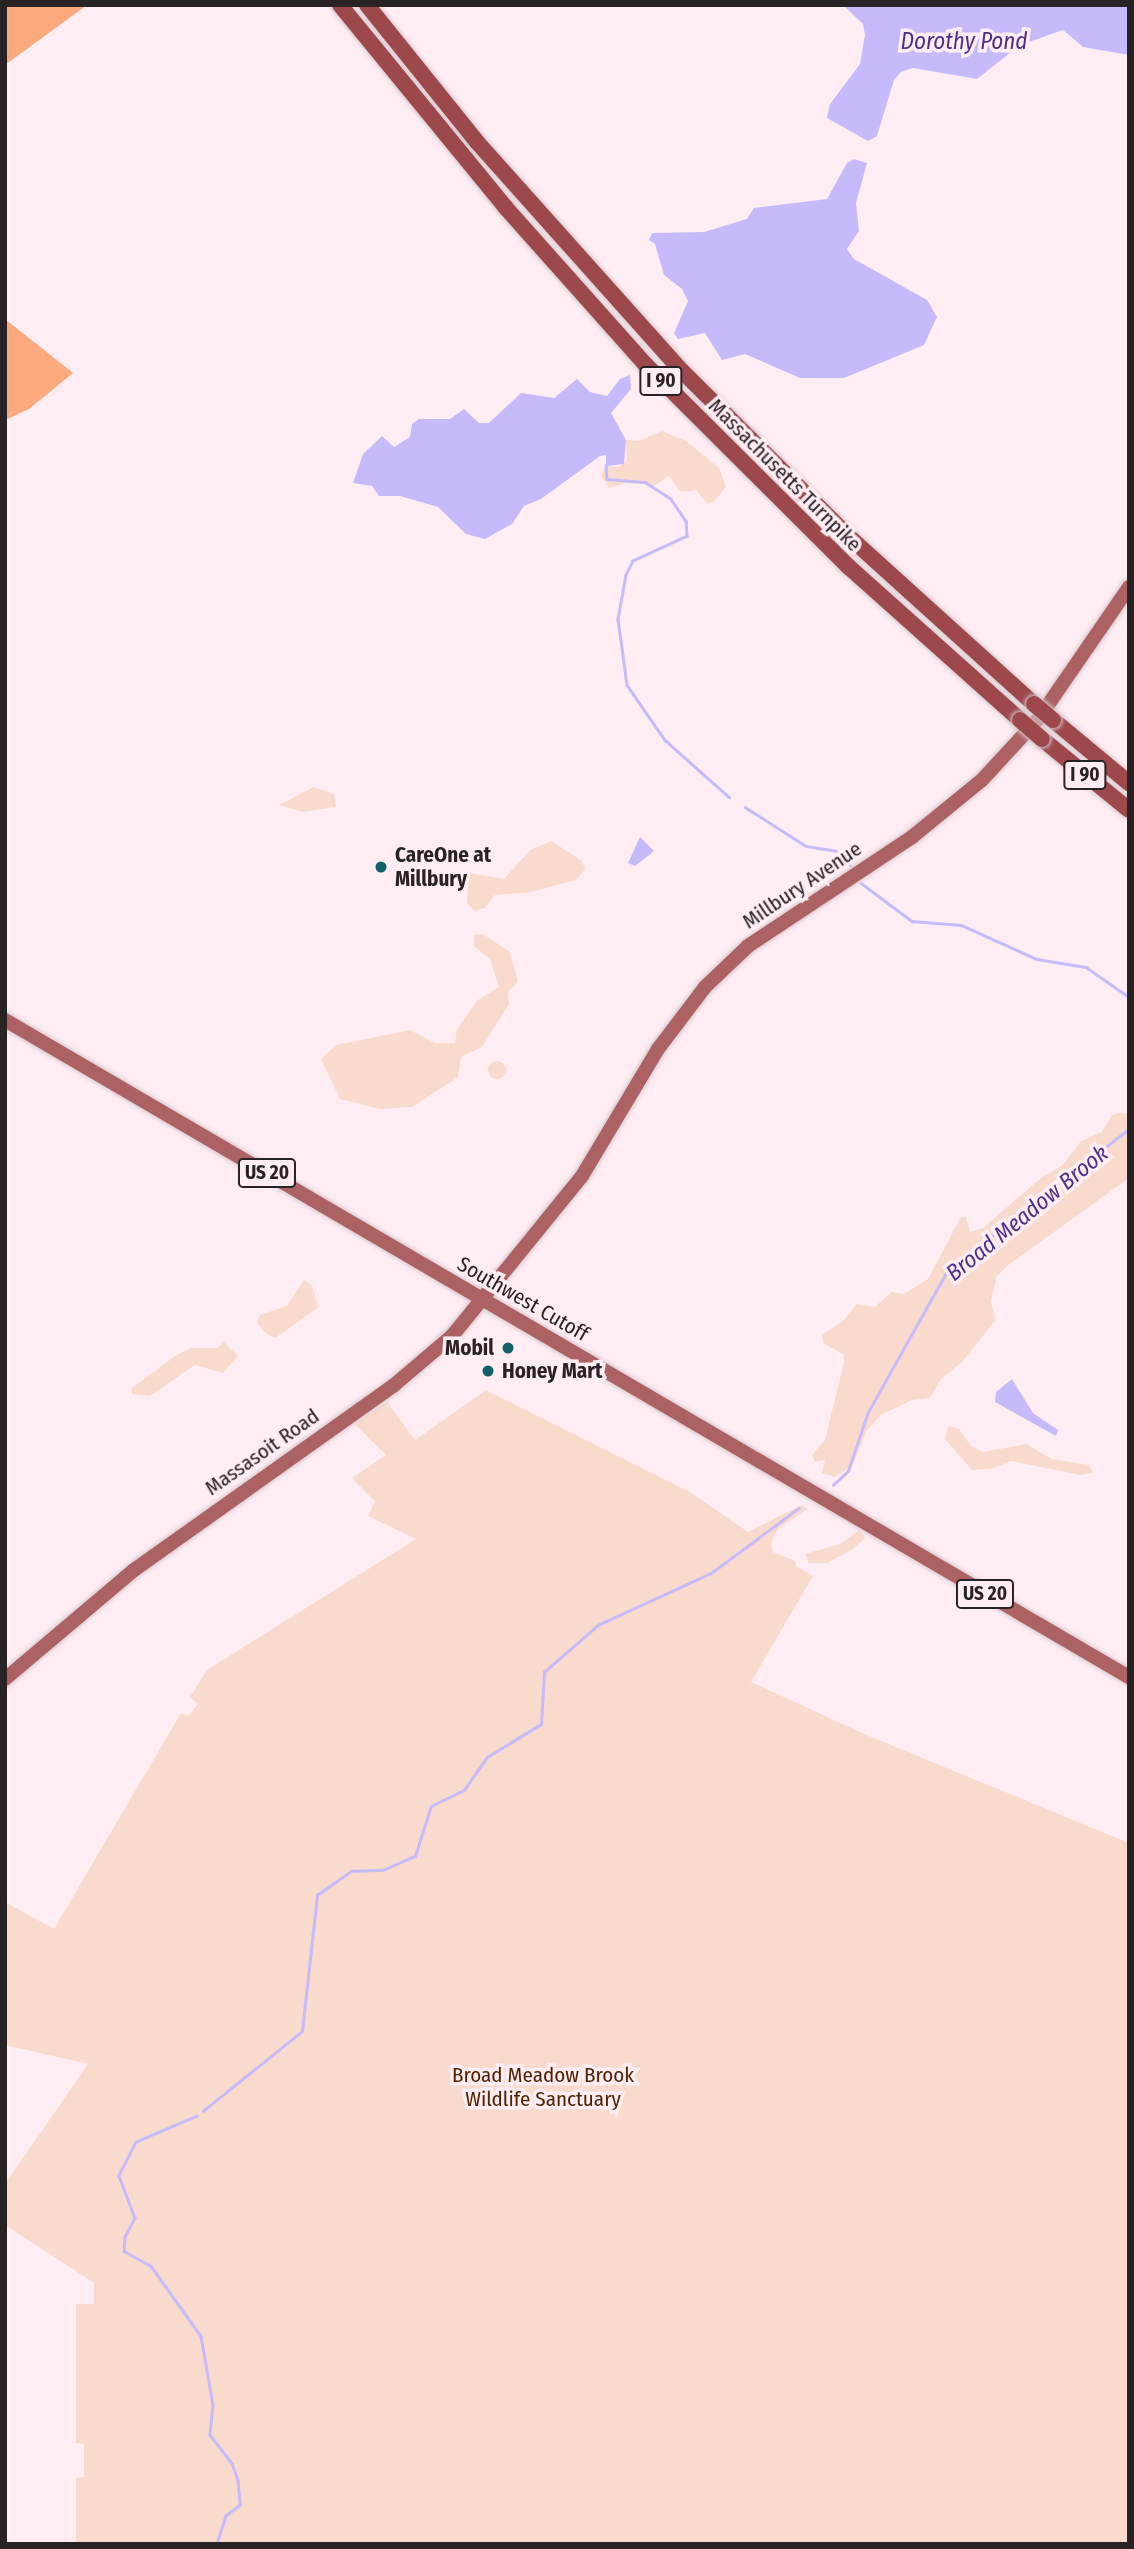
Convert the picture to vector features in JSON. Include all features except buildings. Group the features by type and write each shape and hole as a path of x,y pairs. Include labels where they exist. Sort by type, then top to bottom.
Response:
{"highway":[{"name":"Massachusetts Turnpike","path":"340,5 506,208 646,365 849,568 1020,720 1129,810"},
{"name":"Massachusetts Turnpike","path":"367,5 477,142 683,372 847,535 1034,704 1129,783"}],"main road":[{"name":"Millbury Avenue","path":"527,1245 594,1159 658,1049 714,977 748,946 912,837 982,780 1050,704 1129,587"},
{"name":"Southwest Cutoff","path":"5,1020 1129,1677"},
{"name":"Massasoit Road","path":"5,1679 134,1570 417,1368 484,1300 527,1245"}],"green space":[{"path":"662,431 686,441 719,468 726,486 716,500 707,504 696,490 681,492 669,476 654,486 633,481 609,488 601,476 606,466 619,467 627,459 626,440 639,441"},
{"path":"314,787 334,794 336,807 303,812 279,805"},
{"path":"551,841 581,860 586,868 576,880 531,892 495,895 485,908 474,911 467,903 469,873 504,879 530,850"},
{"path":"483,934 510,952 518,982 508,992 509,1004 482,1047 461,1057 458,1077 412,1107 380,1109 340,1099 321,1059 336,1045 410,1030 435,1043 455,1043 457,1029 478,1000 499,987 490,959 474,946 474,935"},
{"path":"497,1061 503,1064 506,1070 503,1076 497,1079 491,1076 488,1070 491,1064"},
{"path":"1129,1114 1129,1178 1007,1266 997,1276 991,1301 995,1321 962,1362 941,1379 930,1398 912,1400 881,1415 867,1430 853,1464 835,1477 822,1473 825,1460 815,1462 812,1455 825,1440 844,1362 843,1354 823,1343 822,1335 843,1321 857,1304 875,1307 891,1292 904,1294 928,1279 961,1217 966,1217 970,1232 983,1228 1041,1178 1063,1165 1081,1141 1102,1132 1112,1115"},
{"path":"304,1280 311,1284 319,1307 275,1338 264,1332 257,1322 260,1315 287,1306"},
{"path":"223,1341 238,1356 223,1373 195,1365 150,1396 132,1394 132,1388 175,1356 191,1348 218,1348"},
{"name":"Broad Meadow Brook Wildlife Sanctuary","path":"486,1390 690,1492 748,1532 802,1505 807,1509 778,1529 771,1543 773,1552 795,1561 796,1566 813,1576 751,1682 869,1736 1129,1843 1129,2544 76,2544 76,2478 84,2477 84,2444 76,2443 76,2304 94,2304 94,2283 5,2225 5,2184 88,2064 5,2045 5,1902 54,1929 181,1713 188,1716 198,1704 190,1697 207,1670 416,1539 368,1516 375,1501 352,1478 386,1455 355,1424 387,1402 415,1440"},
{"path":"948,1426 959,1429 971,1446 983,1452 1026,1444 1052,1459 1089,1465 1093,1473 1080,1475 1011,1461 991,1469 972,1470 945,1439"},
{"path":"860,1530 865,1538 852,1550 827,1563 809,1563 805,1554 840,1544"}],"shaded area":[{"path":"5,5 87,5 5,65"},
{"path":"5,319 73,373 29,409 5,420"}],"water":[{"name":"Dorothy Pond","path":"843,5 1129,5 1129,55 1083,47 1063,30 1020,45 977,79 913,68 901,72 894,80 877,136 868,141 827,118 830,104 860,64 865,35 863,24"},
{"path":"854,159 867,163 856,203 859,231 847,249 854,259 927,300 937,317 924,345 844,378 800,378 745,354 722,360 705,333 678,339 674,333 688,301 682,289 664,275 655,244 649,240 652,233 704,232 747,219 754,208 827,199 847,163"},
{"path":"630,375 631,389 611,413 626,440 624,464 606,466 606,455 600,456 541,499 524,506 512,524 485,539 466,534 438,507 400,496 379,496 372,486 353,483 363,454 382,436 394,447 410,437 412,424 419,419 450,419 464,409 479,423 489,423 521,393 554,398 577,379 590,392 607,396 620,379"},
{"path":"640,837 654,851 635,866 628,863"},
{"path":"1012,1379 1033,1413 1058,1430 1056,1436 995,1402 996,1392"}],"waterway":[{"name":"Broad Meadow Brook","path":"606,465 607,479 645,482 671,499 686,521 687,536 633,561 626,575 618,619 627,685 665,740 729,797"},
{"name":"Broad Meadow Brook","path":"745,807 806,846 836,851 850,865"},
{"name":"Broad Meadow Brook","path":"861,883 912,921 961,925 1037,959 1086,967 1129,997"},
{"name":"Broad Meadow Brook","path":"833,1485 848,1471 868,1412 947,1271 1129,1129"},
{"name":"Broad Meadow Brook","path":"203,2111 302,2031 317,1895 351,1871 383,1870 415,1856 431,1806 464,1790 487,1757 541,1724 544,1672 598,1625 711,1573 799,1508"},
{"name":"Broad Meadow Brook","path":"197,2116 136,2142 119,2176 135,2218 125,2237 124,2251 151,2266 201,2336 213,2405 210,2435 232,2463 238,2480 240,2505 226,2516 217,2544"}],"place":[{"name":"CareOne at Millbury","path":"381,867"},
{"name":"Mobil","path":"508,1348"},
{"name":"Honey Mart","path":"488,1371"}]}
